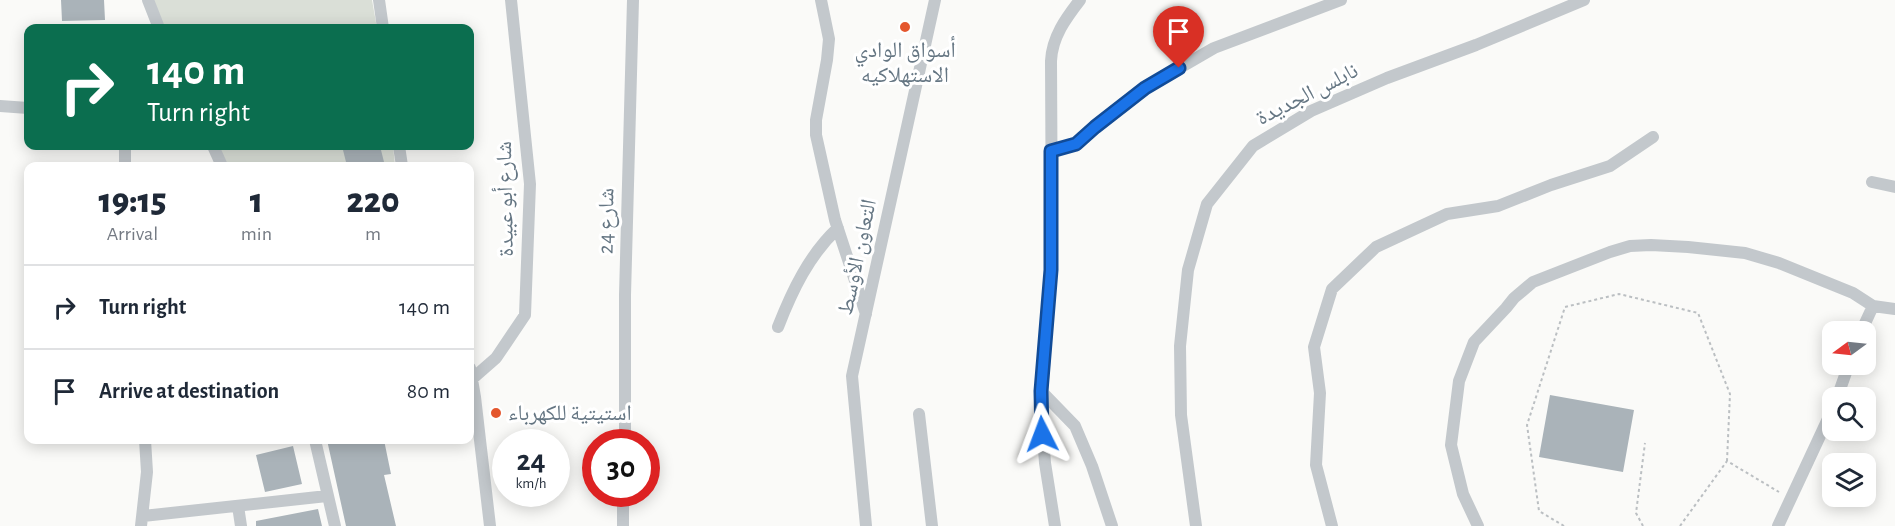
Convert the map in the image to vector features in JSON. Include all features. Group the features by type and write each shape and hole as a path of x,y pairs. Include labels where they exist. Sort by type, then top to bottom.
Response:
{"street":[{"path":"148,0 157,24"},
{"path":"379,0 382,24"},
{"name":"شارع أبو عبيدة","path":"474,371 496,358 525,315 530,184 511,0"},
{"name":"شارع 24","path":"625,429 625,295 633,0"},
{"path":"821,0 827,27 828,52 816,129 826,188 866,314"},
{"name":"التعاون الأوسط","path":"866,526 852,376 935,0"},
{"path":"1055,526 1043,443 1041,391 1051,283 1050,84 1052,49 1058,34 1080,0"},
{"path":"1051,151 1076,144 1145,88 1214,48 1341,0"},
{"name":"نابلس الجديدة","path":"1196,526 1181,415 1180,346 1188,270 1207,204 1253,146 1311,111 1387,78 1476,45 1584,0"},
{"path":"0,106 24,108"},
{"path":"1332,526 1316,465 1320,393 1314,347 1332,289 1376,247 1448,214 1498,206 1551,185 1610,166 1653,137"},
{"path":"1872,182 1895,187"},
{"path":"778,327 790,296 804,271 823,242 838,228"},
{"path":"1478,526 1463,494 1451,445 1460,381 1474,342 1514,298 1533,282 1630,246 1688,247 1745,253 1779,263 1853,293 1873,306 1895,309"},
{"path":"1866,321 1873,306"},
{"path":"1041,391 1075,426 1092,466 1112,526"},
{"path":"474,397 490,526"},
{"path":"919,414 932,526"},
{"path":"1778,526 1822,430"},
{"path":"145,444 147,472 142,521 327,496"},
{"path":"316,444 335,526"},
{"path":"238,507 241,526"},
{"path":"623,526 624,507"}],"path":[{"path":"1564,526 1539,511 1527,425 1565,307 1619,294 1698,313 1730,394 1727,461 1680,526"},
{"path":"1643,526 1636,513 1645,443"},
{"path":"1727,461 1789,498"}],"shaded area":[{"path":"153,0 372,0 376,24 162,24"},
{"path":"220,150 393,150 395,162 226,162"}],"building":[{"path":"61,0 104,0 105,20 62,21"},
{"path":"343,150 381,150 384,162 346,162"},
{"path":"1550,395 1634,410 1623,472 1539,457"},
{"path":"328,444 385,444 391,474 384,475 396,526 346,526"},
{"path":"293,446 302,484 265,492 256,455"},
{"path":"318,509 322,526 256,526 256,521"}],"place":[{"name":"أسواق الوادي الاستهلاكيه","path":"905,27"},
{"name":"استيتية للكهرباء","path":"496,413"}],"route":[{"path":"1042,434 1041,391 1051,270 1051,151 1076,144 1145,88 1179,68"}]}
